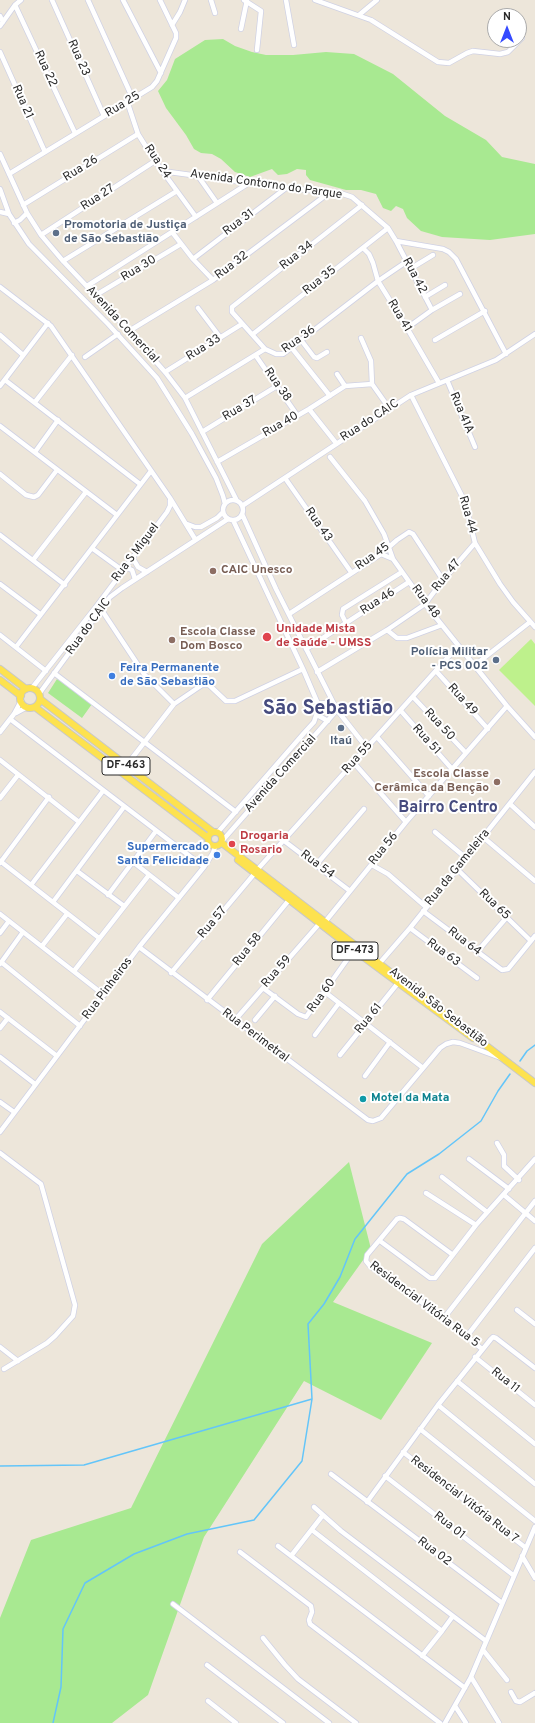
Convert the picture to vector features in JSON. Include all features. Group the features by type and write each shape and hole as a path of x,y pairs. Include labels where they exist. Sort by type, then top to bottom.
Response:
{"main road":[{"name":"DF-463","path":"0,669 40,697 126,766 215,832"},
{"path":"0,680 21,699 27,707 35,707 40,697"},
{"path":"21,699 29,689"},
{"name":"DF-463","path":"35,707 208,838"},
{"path":"208,838 215,832"},
{"name":"DF-473","path":"208,838 211,845 220,844 221,835 215,832"},
{"name":"Avenida São Sebastião","path":"220,844 326,922 398,983 465,1034 495,1051"},
{"name":"Avenida São Sebastião","path":"256,871 319,924 354,950 378,965 495,1051"},
{"path":"495,1051 535,1083"}],"street":[{"path":"2,24 15,5 21,0"},
{"name":"Rua 23","path":"52,0 104,116"},
{"path":"88,0 133,98"},
{"path":"123,0 161,73"},
{"path":"160,0 172,25"},
{"path":"172,25 185,0"},
{"path":"211,0 215,13"},
{"path":"286,0 294,45"},
{"path":"319,0 371,20 438,62 449,62 474,51 500,54 508,52 512,48"},
{"path":"359,15 377,0"},
{"path":"242,29 246,1 261,11 257,50"},
{"name":"Rua 22","path":"15,5 75,133"},
{"path":"0,16 2,24"},
{"name":"Rua 25","path":"9,174 152,87 161,73 176,38 172,25"},
{"name":"Rua 21","path":"0,52 45,152"},
{"name":"Rua 24","path":"127,101 138,134 155,161 196,217"},
{"name":"Rua 26","path":"23,205 138,134"},
{"name":"Avenida Comercial","path":"0,154 3,166 9,174 27,213 41,235 63,261 139,342 185,398 237,501"},
{"name":"Rua 27","path":"41,235 155,161"},
{"name":"Avenida Contorno do Parque","path":"162,171 286,188 340,193 352,197 362,205 388,228 396,241"},
{"path":"198,176 217,203"},
{"path":"87,286 249,182"},
{"name":"Rua 31","path":"193,259 286,188"},
{"name":"Avenida Comercial","path":"0,189 9,214 29,244 48,265 118,334 157,378 178,410 205,459 224,496 225,504"},
{"path":"63,261 177,191"},
{"name":"Rua 32","path":"129,331 213,280 330,192"},
{"name":"Rua 34","path":"242,324 232,312 232,307 362,205"},
{"path":"0,212 9,214"},
{"path":"14,223 20,220 27,213"},
{"name":"Rua 35","path":"253,334 388,228"},
{"path":"172,232 193,259 213,280"},
{"path":"396,241 443,248 450,252 456,259 506,354 535,334"},
{"name":"Rua 42","path":"396,241 432,310"},
{"name":"Rua 30","path":"96,295 181,244"},
{"name":"Rua 41","path":"363,248 369,254 378,281 439,383"},
{"path":"410,269 433,255"},
{"name":"Rua 36","path":"185,398 256,356 265,349 279,354 291,347 378,281 406,262"},
{"path":"425,296 445,284"},
{"path":"0,287 48,323 72,355 170,498 196,539"},
{"path":"407,328 432,310 460,294"},
{"path":"198,308 220,338"},
{"path":"435,340 485,312"},
{"path":"108,324 112,318 117,318"},
{"path":"0,386 48,323"},
{"path":"242,324 253,334 265,349"},
{"name":"Rua 33","path":"165,372 242,324"},
{"path":"85,357 118,334"},
{"path":"0,335 23,354"},
{"path":"361,338 371,361 372,384 389,408"},
{"path":"301,340 314,357 317,358 327,352"},
{"path":"132,349 138,347 139,342"},
{"path":"291,347 330,396"},
{"name":"Rua do CAIC","path":"242,506 389,408 412,395 496,360 506,354"},
{"path":"35,402 72,355"},
{"name":"Rua 38","path":"256,356 297,415"},
{"path":"337,374 345,386"},
{"path":"5,380 140,484"},
{"name":"Rua 41A","path":"447,380 475,447"},
{"name":"Rua 40","path":"217,462 309,409 345,386 372,384"},
{"name":"Rua 37","path":"202,432 277,386"},
{"name":"Rua 44","path":"412,395 465,502 475,543 500,584 535,627"},
{"path":"309,409 336,443"},
{"path":"35,452 58,420"},
{"path":"0,426 117,515"},
{"path":"205,459 207,453 209,452 213,454"},
{"name":"Rua 48","path":"330,457 365,501 389,547 393,559 425,604 507,706 535,736"},
{"path":"0,474 26,495 34,497 38,495 57,470"},
{"path":"16,647 151,471"},
{"name":"Rua 43","path":"284,478 351,572"},
{"path":"33,560 86,492"},
{"name":"Rua S Miguel","path":"29,689 46,671 167,512 170,506 170,498"},
{"path":"187,524 195,527 201,527 217,518 223,512 225,504 230,500 237,501 242,506 242,514 276,589 332,702 367,748"},
{"path":"167,512 174,510 180,514"},
{"path":"223,512 231,519 240,517 242,514"},
{"name":"Avenida Comercial","path":"215,832 236,812 314,722 318,704 304,669 231,519"},
{"name":"Rua do CAIC","path":"40,697 54,673 110,597 196,539 231,519"},
{"name":"Rua 45","path":"289,614 351,572 381,554 407,533 411,533 443,580"},
{"path":"0,535 65,585"},
{"name":"Rua 47","path":"317,672 387,630 425,604 443,580 475,543"},
{"path":"92,548 124,568 132,570 135,579"},
{"path":"381,554 393,559"},
{"path":"132,558 138,567 147,572"},
{"path":"346,623 342,615 343,610 402,572"},
{"path":"116,579 122,588"},
{"name":"Rua 46","path":"306,649 410,582"},
{"path":"0,584 40,614"},
{"path":"266,590 272,587 276,589"},
{"path":"102,609 144,674 174,704"},
{"path":"475,666 530,622"},
{"path":"387,630 397,638 407,638 442,625"},
{"path":"283,627 290,632 296,629"},
{"path":"0,635 46,671"},
{"name":"Rua 55","path":"256,871 458,646"},
{"path":"126,766 174,704 205,684 213,687 226,701 235,701 304,669"},
{"name":"Rua 49","path":"436,671 488,728"},
{"path":"54,673 236,812"},
{"name":"Rua 50","path":"413,697 466,753"},
{"path":"0,732 14,714 21,699"},
{"path":"318,704 332,702"},
{"name":"Rua 56","path":"326,922 406,822 507,706"},
{"path":"14,714 27,707"},
{"name":"Avenida Comercial","path":"220,844 337,710"},
{"name":"Rua 51","path":"401,711 452,769"},
{"path":"317,714 328,721"},
{"path":"10,719 204,867"},
{"path":"377,737 429,796"},
{"path":"0,760 79,822"},
{"path":"354,763 406,822"},
{"name":"Rua da Gameleira","path":"378,965 410,928 535,772"},
{"path":"0,798 18,775"},
{"path":"31,885 103,791"},
{"path":"49,797 0,862 99,938"},
{"path":"510,804 535,827"},
{"path":"52,902 124,807"},
{"path":"316,865 364,809"},
{"path":"108,895 156,831"},
{"path":"435,832 466,858"},
{"path":"483,838 535,881"},
{"name":"Rua 54","path":"283,840 350,891"},
{"name":"Rua Pinheiros","path":"0,1132 104,995 138,947 204,867 220,844"},
{"path":"132,862 179,898"},
{"path":"372,864 388,874 426,907"},
{"name":"Rua 65","path":"457,869 531,941"},
{"path":"77,871 124,906"},
{"name":"Rua 57","path":"171,973 256,871"},
{"path":"74,971 148,874"},
{"name":"Rua 58","path":"207,1000 289,900"},
{"name":"Rua 64","path":"423,911 498,968 505,970 531,941"},
{"path":"0,914 104,995"},
{"path":"42,946 67,914"},
{"path":"477,952 507,918"},
{"path":"0,933 9,921"},
{"name":"Rua 59","path":"234,1020 319,924"},
{"name":"Rua 63","path":"410,928 477,978"},
{"path":"24,932 1,963 80,1026"},
{"path":"531,941 535,936"},
{"name":"Rua Perimetral","path":"138,947 363,1117 373,1121 381,1118 423,1068"},
{"name":"Rua 60","path":"263,988 298,1014 306,1017 354,950"},
{"name":"Rua 61","path":"340,1055 398,983"},
{"path":"325,992 423,1068 440,1048 453,1042 460,1043 486,1054 504,1059"},
{"path":"255,1020 274,996"},
{"path":"315,1035 338,1003"},
{"path":"0,1012 57,1056"},
{"path":"0,1028 8,1018"},
{"path":"365,1076 390,1042"},
{"path":"0,1057 35,1084"},
{"path":"0,1102 14,1112"},
{"path":"497,1143 504,1154 504,1166 519,1180"},
{"path":"0,1153 41,1184 75,1305 73,1316 55,1336 4,1369"},
{"path":"469,1159 509,1190"},
{"path":"453,1256 404,1219 400,1218 397,1219 380,1241 430,1278 435,1278 453,1256 476,1225 487,1212 519,1180 535,1160"},
{"path":"442,1177 487,1212"},
{"path":"426,1193 476,1225"},
{"path":"504,1195 535,1221"},
{"path":"444,1318 535,1201"},
{"name":"Residencial Vitória Rua 5","path":"380,1241 367,1255 366,1261 370,1266 444,1318 482,1349"},
{"path":"467,1336 535,1248"},
{"path":"517,1310 535,1324"},
{"path":"366,1502 456,1381 493,1337 535,1368"},
{"path":"0,1347 18,1361"},
{"name":"Rua 11","path":"475,1357 535,1405"},
{"path":"456,1381 535,1444"},
{"path":"438,1405 535,1484"},
{"path":"420,1429 535,1521"},
{"name":"Residencial Vitória Rua 7","path":"403,1452 526,1548"},
{"name":"Rua 02","path":"331,1474 366,1502 502,1603"},
{"name":"Rua 01","path":"385,1476 513,1575"},
{"path":"314,1507 341,1531 486,1641"},
{"path":"290,1556 323,1515"},
{"path":"445,1723 471,1677 513,1575 535,1527"},
{"path":"312,1530 442,1631"},
{"path":"278,1546 465,1688"},
{"path":"240,1552 311,1606 312,1612 309,1620 310,1624 440,1723"},
{"path":"522,1556 535,1578"},
{"path":"173,1604 329,1723"},
{"path":"422,1656 453,1616"},
{"path":"263,1638 280,1660 298,1679 356,1723"},
{"path":"483,1650 507,1680"},
{"path":"207,1665 283,1723"},
{"path":"471,1677 499,1723"},
{"path":"511,1692 516,1701 520,1702 535,1693"},
{"path":"208,1701 236,1723"},
{"path":"455,1706 466,1723"}],"green space":[{"path":"223,39 235,46 266,55 293,55 326,52 354,54 393,74 445,116 486,140 502,157 535,164 535,234 490,240 442,237 421,231 407,218 403,209 396,206 391,211 383,208 376,194 361,190 346,190 310,180 306,175 306,170 297,169 287,174 278,175 272,169 250,177 235,172 221,159 212,154 201,153 194,149 186,135 166,108 158,91 167,80 175,59 205,40"},
{"path":"531,639 535,644 535,706 499,670"},
{"path":"57,679 92,704 82,718 48,693"},
{"path":"349,1162 371,1249 333,1302 432,1343 381,1420 304,1381 204,1537 148,1695 112,1723 0,1723 0,1618 31,1540 131,1508 262,1244"}],"waterway":[{"path":"520,1061 527,1051 535,1045"},
{"path":"53,1723 61,1687 63,1629 85,1583 134,1554 187,1534 254,1520 302,1461 312,1399 308,1324 324,1304 340,1277 355,1239 407,1174 439,1154 481,1121 498,1091 510,1074"},
{"path":"0,1466 84,1465 312,1399"}],"place":[{"name":"Promotoria de Justiça de São Sebastião","path":"56,233"},
{"name":"CAIC Unesco","path":"213,571"},
{"name":"Unidade Mista de Saúde - UMSS","path":"267,637"},
{"name":"Escola Classe Dom Bosco","path":"172,640"},
{"name":"Polícia Militar - PCS 002","path":"496,660"},
{"name":"Feira Permanente de São Sebastião","path":"112,676"},
{"name":"Itaú","path":"341,728"},
{"name":"Escola Classe Cerâmica da Benção","path":"497,782"},
{"name":"Drogaria Rosario","path":"232,844"},
{"name":"Supermercado Santa Felicidade","path":"217,855"},
{"name":"Motel da Mata","path":"363,1099"}],"district":[{"name":"São Sebastião","path":"328,710"},
{"name":"Bairro Centro","path":"448,809"}]}
